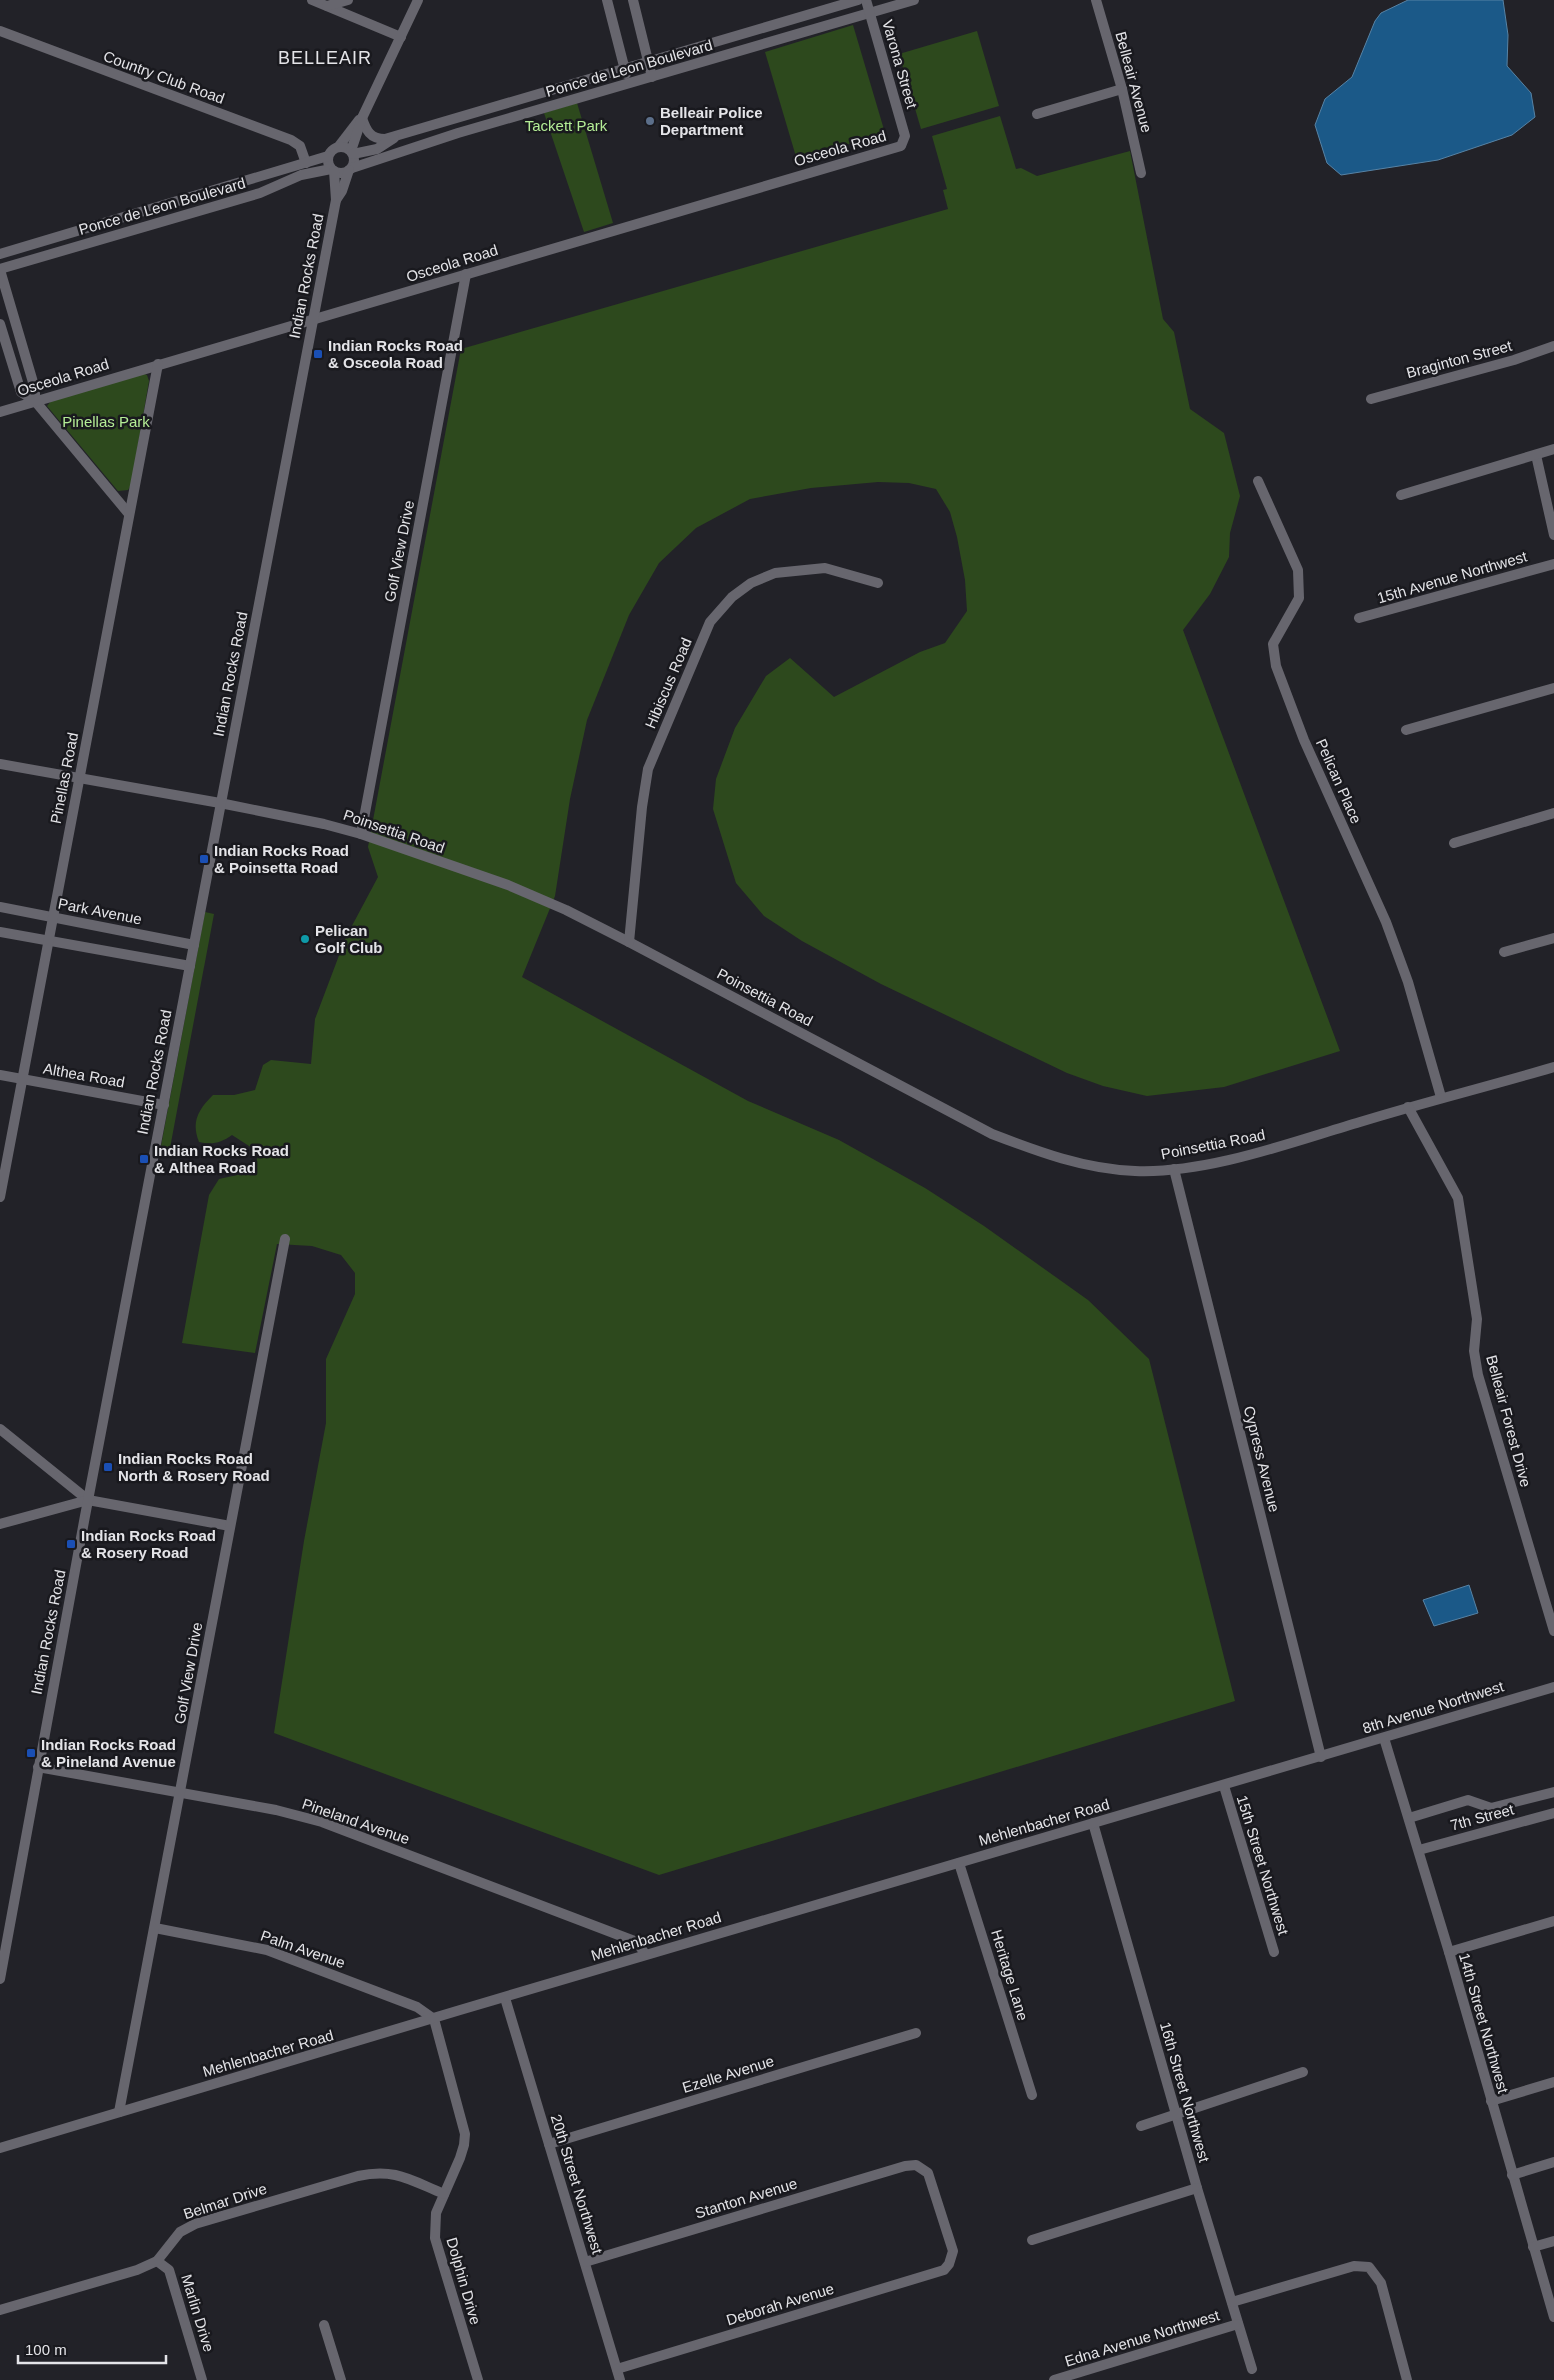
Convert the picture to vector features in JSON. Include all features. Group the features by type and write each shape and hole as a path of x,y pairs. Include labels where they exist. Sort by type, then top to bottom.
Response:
{"street":[{"path":"312,0 401,37"},
{"path":"327,6 348,0"},
{"path":"362,118 339,146 332,150 328,156 328,163 333,170 344,173 351,169 354,161 352,152 362,118 418,0"},
{"path":"607,0 629,84"},
{"path":"633,0 652,77"},
{"name":"Ponce de Leon Boulevard","path":"362,118 366,130 372,136 385,139 858,0"},
{"name":"Varona Street","path":"866,0 905,136"},
{"name":"Ponce de Leon Boulevard","path":"351,169 458,133 914,0"},
{"name":"Belleair Avenue","path":"1096,0 1122,89 1141,173"},
{"name":"Country Club Road","path":"0,32 291,140 300,146 306,163"},
{"path":"1037,114 1122,89"},
{"name":"Ponce de Leon Boulevard","path":"352,152 377,149 397,136"},
{"name":"Osceola Road","path":"0,412 901,146 905,136"},
{"path":"339,146 352,152"},
{"name":"Ponce de Leon Boulevard","path":"0,254 328,156"},
{"name":"Indian Rocks Road","path":"336,200 351,169"},
{"name":"Ponce de Leon Boulevard","path":"0,270 260,193 302,175 333,170"},
{"name":"Indian Rocks Road","path":"0,1979 88,1500 336,200 333,170"},
{"path":"0,270 35,389 35,401"},
{"name":"Golf View Drive","path":"361,834 466,274"},
{"path":"0,324 21,392 35,401 130,514"},
{"name":"Braginton Street","path":"1371,399 1514,360 1554,346"},
{"name":"Pinellas Road","path":"0,1197 158,364"},
{"path":"1401,495 1554,449"},
{"path":"1536,454 1554,535"},
{"name":"Pelican Place","path":"1258,482 1298,570 1299,598 1274,644 1276,666 1304,740 1386,922 1408,982 1441,1097"},
{"name":"15th Avenue Northwest","path":"1359,618 1554,564"},
{"name":"Hibiscus Road","path":"629,942 642,807 648,769 710,622 732,597 751,583 775,573 825,568 878,583"},
{"path":"1406,730 1554,688"},
{"name":"Poinsettia Road","path":"0,764 220,803 324,824 361,834 508,885 566,910 629,942 992,1134 1056,1158 1106,1169 1137,1171 1174,1169 1258,1152 1441,1097 1554,1067"},
{"path":"1454,843 1554,813"},
{"name":"Park Avenue","path":"0,907 194,945"},
{"path":"0,932 190,966"},
{"path":"1504,952 1554,938"},
{"name":"Althea Road","path":"0,1075 164,1105"},
{"name":"Belleair Forest Drive","path":"1408,1107 1458,1198 1477,1319 1474,1351 1478,1375 1554,1631"},
{"name":"Cypress Avenue","path":"1174,1169 1321,1756"},
{"name":"Golf View Drive","path":"119,2112 285,1239"},
{"path":"0,1429 88,1500"},
{"path":"0,1524 88,1500 230,1526"},
{"name":"8th Avenue Northwest","path":"1321,1756 1554,1687"},
{"name":"14th Street Northwest","path":"1384,1738 1449,1952 1554,2317"},
{"name":"Mehlenbacher Road","path":"0,2148 505,1998 645,1954 1224,1786 1321,1756"},
{"name":"Pineland Avenue","path":"38,1767 276,1810 322,1822 637,1942 645,1954"},
{"name":"15th Street Northwest","path":"1224,1786 1274,1952"},
{"name":"7th Street","path":"1409,1818 1468,1800 1491,1808 1554,1792"},
{"name":"7th Street","path":"1419,1850 1554,1813"},
{"name":"16th Street Northwest","path":"1093,1823 1197,2188 1252,2369"},
{"name":"Heritage Lane","path":"959,1863 1032,2095"},
{"path":"1449,1952 1554,1920"},
{"name":"Palm Avenue","path":"155,1928 267,1950 417,2007 434,2019"},
{"name":"20th Street Northwest","path":"505,1998 620,2380"},
{"name":"Dolphin Drive","path":"434,2019 465,2134 460,2158 434,2220 435,2238 478,2380"},
{"name":"Ezelle Avenue","path":"549,2144 916,2033"},
{"path":"1141,2126 1304,2072"},
{"path":"1491,2101 1554,2082"},
{"path":"1512,2174 1554,2162"},
{"name":"Stanton Avenue","path":"585,2262 905,2166 916,2165 928,2172 953,2250 949,2264"},
{"name":"Belmar Drive","path":"0,2310 137,2270 157,2261 180,2232 195,2224 358,2176 377,2172 397,2174 444,2194"},
{"path":"1032,2240 1197,2188"},
{"path":"1533,2247 1554,2241"},
{"name":"Marlin Drive","path":"157,2261 169,2270 202,2380"},
{"name":"Deborah Avenue","path":"617,2369 944,2270 949,2264"},
{"name":"Edna Avenue Northwest","path":"1232,2302 1354,2266 1369,2267 1381,2283 1407,2380"},
{"name":"Edna Avenue Northwest","path":"1054,2380 1238,2324"},
{"path":"324,2325 341,2380"}],"green space":[{"path":"853,25 885,133 797,160 765,52"},
{"path":"977,31 999,106 921,129 899,54"},
{"name":"Tackett Park","path":"577,103 613,223 584,232 544,113"},
{"path":"1000,116 1016,169 1021,168 1037,176 1130,151 1163,319 1174,332 1190,409 1224,433 1240,496 1230,533 1229,557 1210,594 1183,630 1340,1051 1224,1087 1147,1096 1103,1086 1067,1073 881,984 802,941 764,916 736,883 713,809 716,779 735,728 766,676 790,658 834,697 920,652 945,643 967,611 965,580 950,512 936,489 909,483 878,482 811,488 750,499 696,528 659,563 629,615 587,720 570,799 555,896 522,977 748,1101 839,1140 925,1188 984,1226 1088,1300 1149,1359 1235,1701 659,1875 274,1733 304,1541 326,1423 326,1359 355,1294 355,1273 341,1255 312,1246 277,1244 255,1353 182,1343 209,1195 219,1179 251,1172 260,1153 232,1135 216,1143 199,1142 196,1122 203,1106 213,1095 234,1095 255,1090 263,1065 271,1060 311,1064 315,1019 346,937 378,877 368,847 461,349 948,209 943,190 947,189 932,136"},
{"name":"Pinellas Park","path":"142,373 147,375 149,381 131,485 128,490 118,491 47,406 51,401"},
{"path":"205,912 214,914 170,1148 161,1146"}],"water":[{"path":"1408,0 1503,0 1508,35 1507,66 1531,93 1535,117 1512,135 1438,160 1341,175 1327,163 1315,125 1325,99 1352,77 1375,21 1381,13"},
{"path":"1469,1585 1478,1613 1434,1626 1423,1600"}],"place":[{"name":"Belleair Police Department","path":"650,121"},
{"name":"Indian Rocks Road & Osceola Road","path":"318,354"},
{"name":"Indian Rocks Road & Poinsetta Road","path":"204,859"},
{"name":"Pelican Golf Club","path":"305,939"},
{"name":"Indian Rocks Road & Althea Road","path":"144,1159"},
{"name":"Indian Rocks Road North & Rosery Road","path":"108,1467"},
{"name":"Indian Rocks Road & Rosery Road","path":"71,1544"},
{"name":"Indian Rocks Road & Pineland Avenue","path":"31,1753"}],"district":[{"name":"BELLEAIR","path":"325,58"}]}
